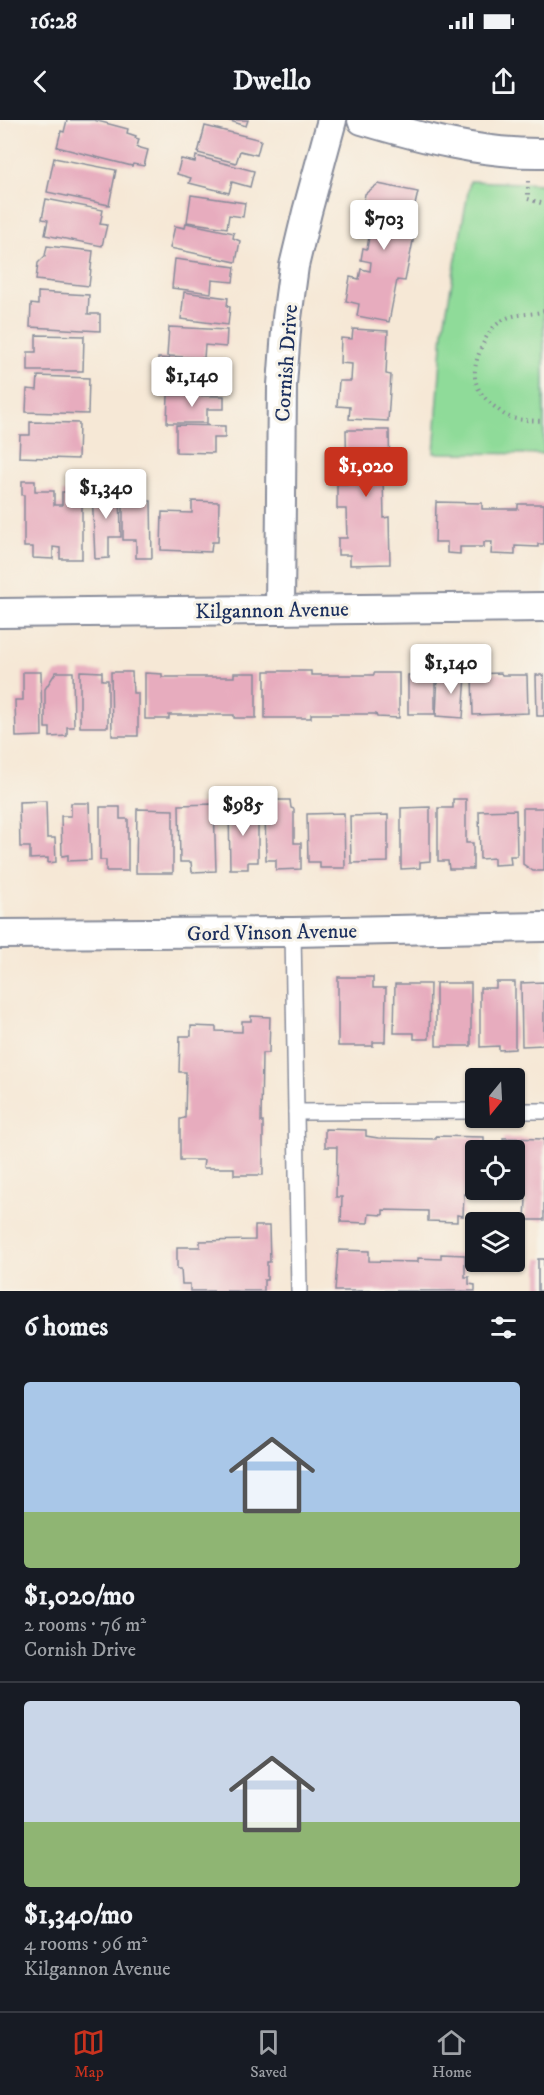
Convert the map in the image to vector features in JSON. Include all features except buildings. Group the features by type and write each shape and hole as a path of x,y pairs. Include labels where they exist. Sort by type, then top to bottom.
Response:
{"street":[{"name":"Cornish Drive","path":"280,610 282,386 287,318 294,266 332,120"},
{"path":"362,120 448,144 544,153"},
{"name":"Kilgannon Avenue","path":"0,613 544,607"},
{"name":"Gord Vinson Avenue","path":"0,934 544,927"}],"lane":[{"path":"293,932 299,1291"},
{"path":"525,1111 544,1111"},
{"path":"296,1112 465,1112"}],"path":[{"path":"528,181 528,199 544,204"},
{"path":"544,311 513,315 492,327 486,335 474,372 483,397 508,417 544,421"}],"green space":[{"path":"470,181 544,184 544,454 434,453 443,331"}]}
